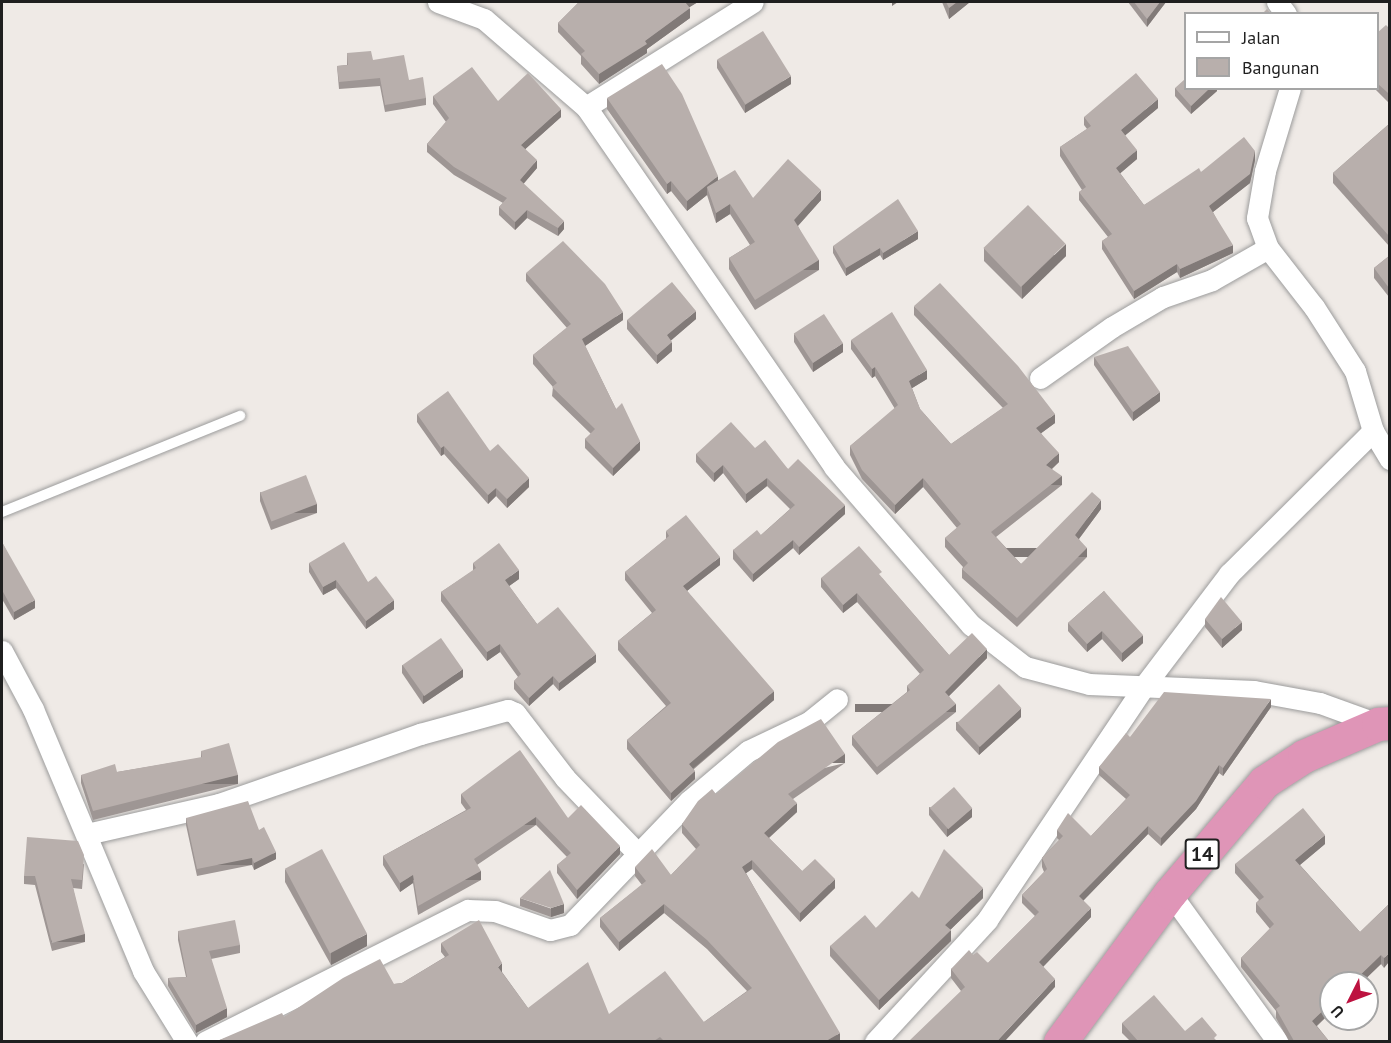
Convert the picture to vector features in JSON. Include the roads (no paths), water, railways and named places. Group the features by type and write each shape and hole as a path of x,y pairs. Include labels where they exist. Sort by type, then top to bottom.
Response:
{"highway":[{"name":"14","path":"1060,1041 1170,893 1239,808 1264,782 1304,756 1384,723"}],"street":[{"path":"438,2 484,19 586,107 834,467 971,625 1024,667 1089,684 1254,691 1320,703 1384,723"},
{"path":"586,107 753,2"},
{"path":"1289,90 1264,171 1257,218 1268,248 1314,307 1356,371 1373,430 1389,459"},
{"path":"1040,378 1112,327 1162,297 1212,280 1268,248"},
{"path":"875,1041 987,920 1144,686 1229,574 1373,430"},
{"path":"2,651 33,709 87,834 142,971 187,1041"},
{"path":"205,1041 468,910 495,911 550,930 562,929 582,916 689,801 748,751 809,722 837,699"},
{"path":"87,834 219,804 420,734 508,710 515,713 565,778 639,855"},
{"path":"1170,893 1278,1041"}],"lane":[{"path":"2,512 240,416"}]}
